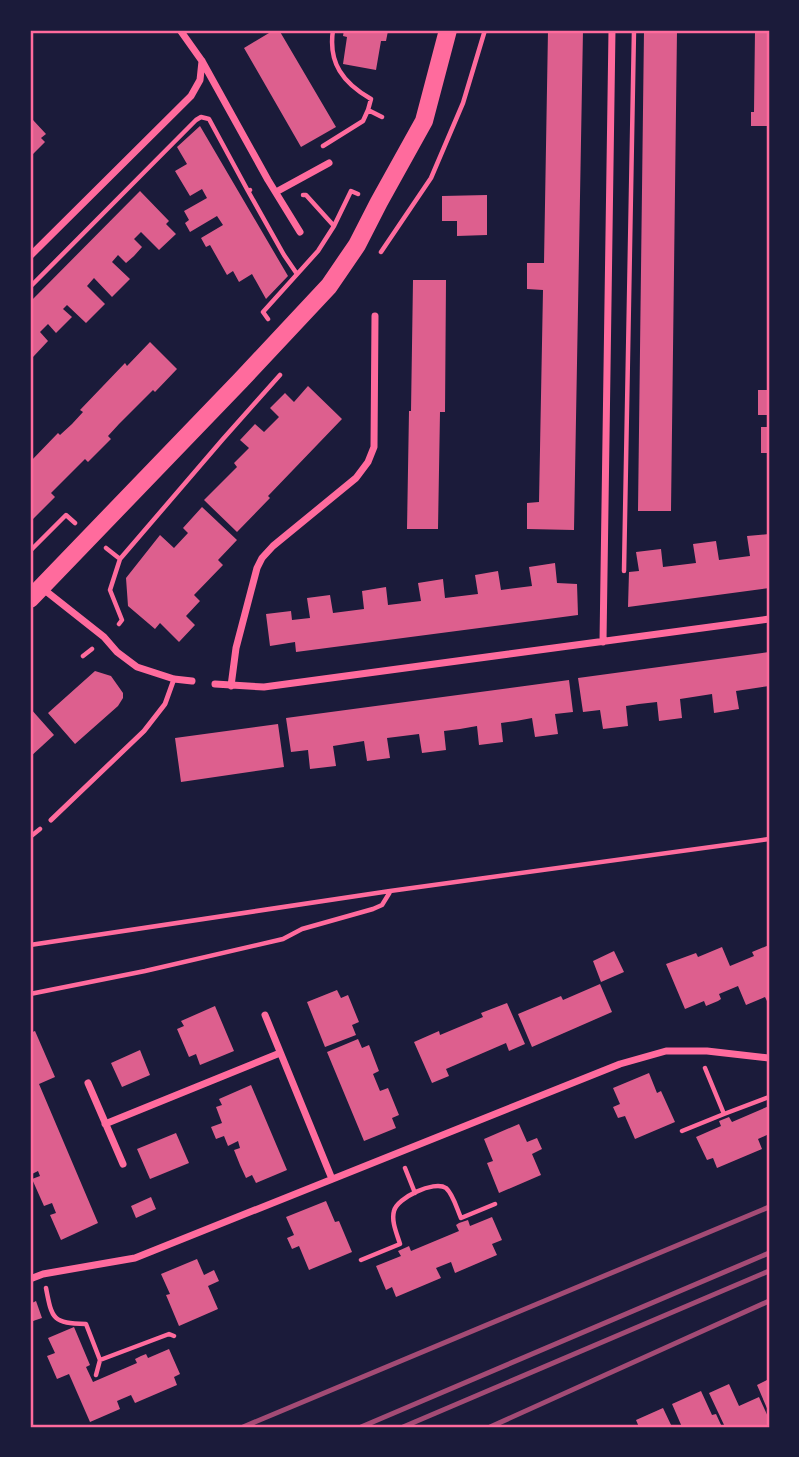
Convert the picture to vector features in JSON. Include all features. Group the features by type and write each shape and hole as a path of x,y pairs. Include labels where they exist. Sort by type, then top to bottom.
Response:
{"main road":[{"path":"36,593 250,372 329,286 357,245 424,121 448,30"}],"street":[{"path":"181,30 202,61 300,232"},
{"path":"603,642 612,30"},
{"path":"30,256 191,96 200,80 202,61"},
{"path":"277,195 329,163"},
{"path":"232,686 236,648 262,558 272,546 356,478 368,462 374,447 375,316"},
{"path":"36,593 104,637 117,652 137,667 174,679 192,681"},
{"path":"215,684 264,687 769,619"},
{"path":"265,1015 332,1179"},
{"path":"30,1279 43,1274 135,1258 620,1064 666,1051 698,1051 769,1058"},
{"path":"105,1124 280,1053"},
{"path":"88,1083 123,1164"}],"lane":[{"path":"51,820 144,731 165,704 174,679"}],"path":[{"path":"333,30 333,57 339,70 347,82 371,99 368,110 382,117"},
{"path":"624,583 634,30"},
{"path":"30,287 201,117 209,119 248,191"},
{"path":"268,319 263,312 318,251 351,191"},
{"path":"277,195 306,195 334,226"},
{"path":"400,211 408,213"},
{"path":"30,551 66,515 71,520"},
{"path":"113,553 120,559"},
{"path":"83,656 92,649"},
{"path":"30,945 390,891 769,839"},
{"path":"30,994 283,939 302,929 382,905 390,891"},
{"path":"698,1051 724,1114"},
{"path":"682,1131 769,1097"},
{"path":"399,1152 415,1193"},
{"path":"361,1260 400,1244 393,1217 394,1209 398,1202 407,1196 432,1186 442,1186 448,1190 461,1218 495,1204"},
{"path":"43,1274 55,1318 63,1323 86,1324 100,1360 96,1376"},
{"path":"100,1360 169,1334 174,1336"}],"building":[{"path":"274,30 279,30 336,127 301,147 244,48"},
{"path":"344,30 388,31 386,41 381,41 376,70 343,64 347,37 343,36"},
{"path":"548,30 583,30 574,530 527,529 527,503 539,502 543,290 527,289 527,263 544,263"},
{"path":"644,30 677,30 671,511 638,511"},
{"path":"755,30 769,30 769,126 751,126 751,112 754,112"},
{"path":"33,120 46,134 41,138 45,142 30,157 30,123"},
{"path":"200,126 288,276 266,299 252,274 239,282 233,271 227,275 210,245 206,247 201,238 223,225 217,216 190,232 185,223 189,220 184,211 207,198 202,189 190,196 175,171 187,164 177,147"},
{"path":"140,191 169,221 166,224 176,234 159,250 141,232 134,239 142,247 134,256 126,263 118,255 112,262 130,279 112,297 94,278 87,286 105,304 86,323 67,305 63,309 72,317 56,333 48,324 40,332 48,341 33,357 30,354 30,302"},
{"path":"487,195 487,235 457,236 457,221 442,221 442,196"},
{"path":"413,280 446,280 445,412 440,412 438,529 407,529"},
{"path":"150,342 177,369 119,424 108,436 111,439 88,462 85,459 51,493 55,497 32,520 30,462 58,433 60,435 72,424 83,412 80,410 125,363 127,366"},
{"path":"308,386 342,419 237,532 204,500 237,467 234,463 249,448 240,440 255,424 264,432 279,417 270,408 285,393 294,402"},
{"path":"758,390 769,390 769,415 758,415"},
{"path":"761,427 769,427 769,453 761,453"},
{"path":"202,507 237,540 218,560 223,565 194,595 200,601 186,616 195,625 179,642 160,623 155,629 128,606 126,578 160,535 174,548 188,533 183,528"},
{"path":"769,534 769,588 628,607 629,572 639,571 636,552 661,549 663,567 696,563 693,544 716,541 719,560 750,556 747,536"},
{"path":"555,563 557,583 577,584 578,615 296,652 295,642 270,646 266,614 291,611 292,620 310,618 307,598 330,595 333,613 364,609 362,591 386,587 388,605 421,601 418,583 443,579 445,598 478,594 475,575 498,571 501,590 532,586 529,567"},
{"path":"769,652 769,686 736,691 739,709 714,713 712,694 680,699 682,718 659,721 657,702 639,704 626,706 628,726 603,729 600,710 583,712 578,678"},
{"path":"95,671 111,676 123,693 123,698 118,706 75,744 48,713"},
{"path":"569,680 573,712 555,714 558,734 535,737 532,718 501,723 503,742 479,745 477,726 444,731 446,750 422,753 419,734 387,738 390,758 367,761 364,741 333,746 336,766 310,769 308,750 291,752 286,718"},
{"path":"30,708 54,735 30,757"},
{"path":"278,724 284,767 181,782 175,738"},
{"path":"769,945 769,1000 765,997 746,1005 738,986 719,994 721,999 718,1001 706,1006 704,1001 685,1009 666,964 696,953 698,957 722,947 730,966 754,956 752,952"},
{"path":"614,951 624,972 601,982 593,961"},
{"path":"600,984 612,1012 532,1047 518,1014 561,996 563,1000"},
{"path":"337,990 341,998 348,995 359,1022 352,1025 356,1035 325,1047 307,1002"},
{"path":"507,1003 525,1044 509,1051 506,1043 446,1069 449,1076 432,1083 414,1042 439,1031 440,1035 483,1017 481,1013"},
{"path":"215,1006 234,1051 200,1065 196,1054 189,1057 177,1029 184,1026 181,1021"},
{"path":"35,1031 55,1077 39,1084 98,1223 61,1240 50,1215 56,1213 52,1203 44,1206 32,1179 40,1176 38,1171 32,1174 30,1169 30,1033"},
{"path":"358,1039 362,1048 369,1045 379,1071 373,1074 380,1091 388,1088 399,1115 392,1118 396,1128 364,1141 327,1052"},
{"path":"140,1050 150,1075 122,1087 111,1063"},
{"path":"649,1073 657,1093 661,1091 675,1122 635,1139 625,1116 618,1118 613,1107 620,1104 613,1088"},
{"path":"251,1085 287,1170 256,1183 252,1175 246,1178 240,1165 234,1150 240,1148 238,1141 228,1146 224,1136 216,1139 211,1127 222,1123 216,1107 222,1105 219,1099"},
{"path":"769,1106 769,1134 758,1139 762,1149 717,1168 713,1158 707,1160 696,1137 721,1126 719,1121 729,1117 732,1122"},
{"path":"519,1124 527,1142 537,1138 542,1149 532,1154 541,1175 499,1193 487,1163 493,1161 484,1139"},
{"path":"176,1133 189,1163 150,1179 137,1149"},
{"path":"151,1197 156,1209 136,1218 131,1206"},
{"path":"326,1201 335,1222 339,1221 352,1252 309,1270 299,1246 292,1249 287,1238 294,1235 286,1217"},
{"path":"492,1217 502,1240 492,1244 497,1255 455,1273 451,1262 436,1268 441,1278 396,1297 392,1287 386,1290 376,1266 401,1256 398,1251 409,1246 411,1251 459,1231 456,1225 459,1223 468,1220 470,1226"},
{"path":"197,1259 204,1275 214,1270 219,1281 208,1286 218,1309 179,1326 166,1295 170,1294 161,1274"},
{"path":"36,1301 42,1318 30,1322 30,1304"},
{"path":"74,1327 90,1365 86,1367 93,1382 137,1363 135,1359 141,1356 146,1354 148,1358 169,1349 180,1374 174,1377 177,1385 135,1403 131,1395 117,1401 120,1409 90,1422 69,1374 57,1379 47,1356 55,1353 48,1338"},
{"path":"769,1379 769,1413 757,1385"},
{"path":"729,1384 739,1406 759,1397 769,1424 762,1427 725,1427 709,1393"},
{"path":"701,1391 712,1415 716,1414 722,1427 682,1427 672,1404"},
{"path":"663,1408 672,1427 639,1427 636,1420"}],"railway":[{"path":"243,1427 769,1207"},
{"path":"361,1427 769,1253"},
{"path":"403,1427 769,1271"},
{"path":"490,1427 769,1301"}]}
